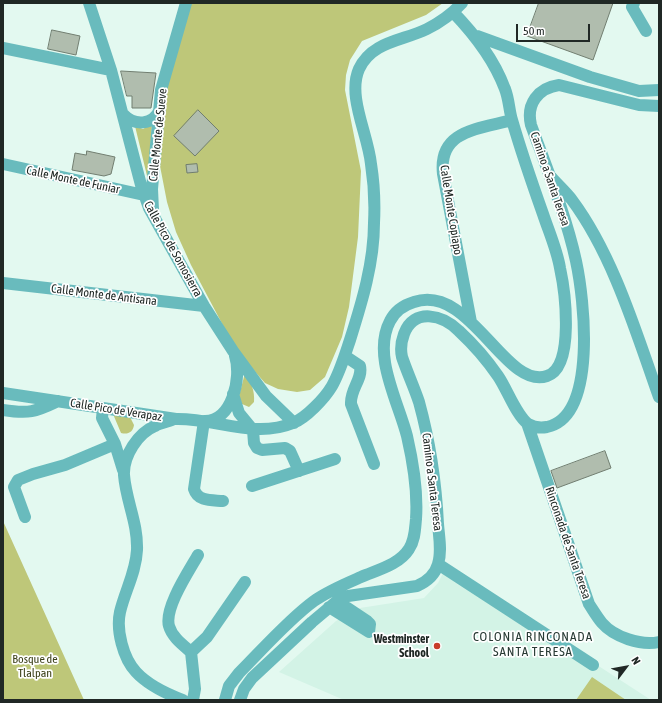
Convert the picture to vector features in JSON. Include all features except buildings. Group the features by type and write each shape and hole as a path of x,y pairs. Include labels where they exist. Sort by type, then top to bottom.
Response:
{"street":[{"name":"Calle Pico de Somosierra","path":"90,3 111,70 144,195 156,221 204,306 232,351 266,396 294,423"},
{"name":"Calle Monte de Sueve","path":"156,221 152,188 161,90 186,3"},
{"path":"176,419 190,419 252,430 294,423 315,407 327,394 336,378 345,356 360,311 369,274 374,224 372,164 365,130 355,98 356,76 366,58 375,49 392,41 426,29 453,12 462,3"},
{"path":"634,3 632,7 646,31"},
{"name":"Camino a Santa Teresa","path":"225,700 229,686 239,673 314,602 350,582 398,561 408,550 414,535 416,511 414,472 407,435 383,355 384,336 391,318 405,305 420,300 436,299 451,305 470,322 511,364 536,377 548,376 557,368 564,356 565,327 560,268 512,120 505,90 477,36 453,12"},
{"name":"Camino a Santa Teresa","path":"477,36 590,77 640,91 659,90"},
{"path":"3,48 111,70"},
{"path":"583,92 590,77"},
{"name":"Camino a Santa Teresa","path":"438,564 437,506 429,447 418,401 400,350 403,336 409,324 419,317 430,315 442,318 458,330 497,375 527,423 537,427 546,427 562,417 569,410 578,393 583,374 584,353 579,274 573,248 531,125 531,107 540,92 552,86 559,85 639,106 659,106"},
{"path":"123,114 134,122 143,123 152,119 160,108"},
{"name":"Calle Monte Copiapo","path":"470,322 443,174 443,155 448,144 457,137 512,120"},
{"name":"Calle Monte de Funiar","path":"3,164 144,195"},
{"path":"549,175 572,199 603,250 659,396"},
{"name":"Calle Monte de Antisana","path":"3,283 204,306"},
{"path":"204,422 214,421 222,416 232,394 237,372 232,351"},
{"path":"345,356 360,366 361,372 350,395 350,404 374,464"},
{"name":"Calle Pico de Verapaz","path":"3,393 176,419"},
{"path":"232,394 239,413 252,430 254,443 257,448 262,450 285,448 294,455 299,471"},
{"path":"3,410 22,413 36,411 58,401"},
{"path":"104,408 102,418 115,444 124,475"},
{"name":"Calle Pico de Verapaz","path":"176,419 154,426 142,435 128,456 124,475 135,519 137,541 133,573 120,612 121,642 125,653 136,672 155,687 183,700"},
{"path":"204,422 194,489 197,495 202,498 223,501"},
{"name":"Rinconada de Santa Teresa","path":"527,423 589,604 602,624 622,637 649,644 659,642"},
{"path":"25,517 14,487 18,480 65,465 115,444"},
{"path":"252,486 335,459"},
{"path":"193,700 195,689 191,652 176,637 169,626 169,613 183,581 198,555"},
{"path":"240,700 244,689 252,678 333,604 348,596 417,586 432,576 438,564 593,665"},
{"path":"191,652 207,637 245,582"}],"shaded area":[{"name":"Westminster School","path":"446,567 651,700 344,700 279,672 336,621 360,608 424,598 438,583"}],"green space":[{"path":"190,3 443,3 426,15 362,41 350,60 346,75 345,90 361,171 358,237 349,307 342,337 325,377 310,390 297,392 278,389 265,383 236,350 191,265 176,232 167,202 160,166 165,91"},
{"path":"152,124 148,180 135,126 143,129"},
{"path":"245,373 251,383 254,394 254,402 249,407 242,404 239,396"},
{"path":"113,414 130,417 134,425 131,431 126,434 121,433"},
{"name":"Bosque de Tlalpan","path":"3,521 84,700 3,700"},
{"path":"592,677 626,700 576,700"}],"place":[{"name":"Westminster School","path":"437,646"}],"district":[{"name":"COLONIA RINCONADA SANTA TERESA","path":"533,644"}]}
